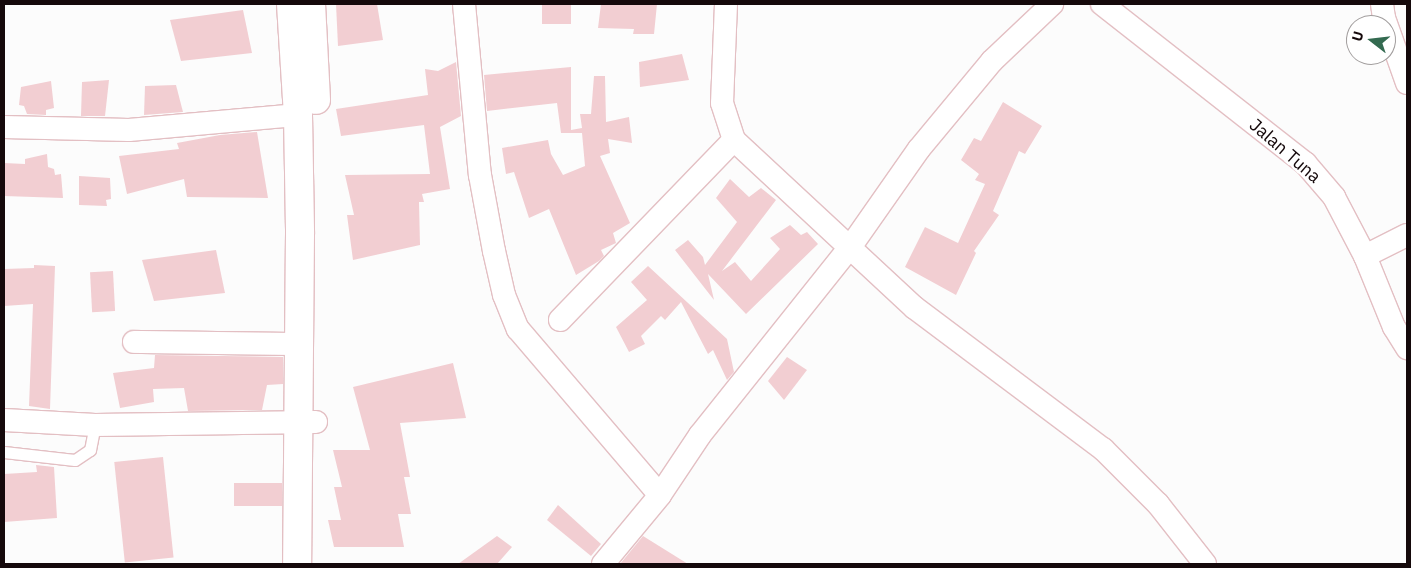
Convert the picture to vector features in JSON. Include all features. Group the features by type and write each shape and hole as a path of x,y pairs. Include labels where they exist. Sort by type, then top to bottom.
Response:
{"highway":[{"path":"291,4 298,114 300,344 308,422 314,564"},
{"path":"297,564 308,422 317,122 311,4"}],"street":[{"path":"464,4 480,175 504,294 518,329 660,495"},
{"path":"726,4 722,103 734,140 851,246 915,308 1104,449 1158,504 1205,564"},
{"path":"604,564 660,495 700,435 851,246 943,119 992,61 1052,4"},
{"name":"Jalan Tuna","path":"1102,4 1305,163 1334,196 1365,256 1394,327 1407,348"},
{"path":"1382,4 1384,18 1407,83"},
{"path":"4,127 130,130 298,114"},
{"path":"560,320 734,140"},
{"path":"1365,256 1407,235"},
{"path":"134,342 300,344"},
{"path":"4,420 95,426 308,422"}],"lane":[{"path":"4,452 75,460 90,450 95,426"}],"building":[{"path":"336,4 377,4 383,40 338,46"},
{"path":"542,4 571,4 571,24 542,24"},
{"path":"601,4 657,4 654,34 633,34 634,29 598,28"},
{"path":"243,10 252,53 181,61 170,20"},
{"path":"682,54 689,80 640,87 639,62"},
{"path":"456,62 461,116 440,127 450,189 422,194 424,202 419,202 420,245 353,260 347,215 354,215 345,175 430,174 424,125 341,136 336,109 428,95 425,69 438,71"},
{"path":"571,67 571,130 582,128 580,114 591,114 594,76 605,76 606,122 629,117 632,143 608,139 610,153 600,156 630,223 613,233 616,243 601,250 604,256 599,261 576,275 549,209 529,218 514,172 506,174 502,148 548,140 551,154 563,175 585,166 582,133 561,133 557,103 487,111 484,75"},
{"path":"109,80 105,116 81,116 82,82"},
{"path":"51,81 54,108 46,110 46,115 27,114 24,106 19,105 21,87"},
{"path":"176,85 183,112 144,115 145,86"},
{"path":"1003,102 1042,126 1025,154 1019,151 993,211 999,215 974,251 976,253 956,295 905,267 925,227 958,243 985,184 975,180 979,174 961,160 974,138 981,141"},
{"path":"257,132 268,198 187,197 184,179 127,194 119,156 179,149 177,143 220,135"},
{"path":"47,154 48,167 54,169 55,175 61,174 63,198 4,196 4,163 25,164 25,159"},
{"path":"79,176 110,178 111,199 106,200 107,206 79,205"},
{"path":"730,179 749,197 761,188 776,200 722,271 735,262 751,281 780,249 770,238 790,225 801,235 807,232 818,244 746,314 708,274 714,300 675,250 688,240 703,257 705,265 737,222 716,198"},
{"path":"216,250 225,293 154,301 142,260"},
{"path":"34,265 55,266 50,409 29,406 33,304 4,306 4,269 34,268"},
{"path":"648,266 727,339 734,372 727,380 713,350 708,354 681,302 665,320 661,316 641,336 645,344 629,352 616,327 647,300 631,282"},
{"path":"113,271 115,311 92,312 90,272"},
{"path":"155,355 283,357 283,384 267,385 262,410 188,411 184,388 153,389 154,402 120,408 113,373 154,368"},
{"path":"787,357 807,370 784,400 768,381"},
{"path":"453,363 466,418 400,423 410,477 404,477 411,514 398,514 404,547 334,547 328,520 341,520 334,487 342,487 333,450 370,450 353,387"},
{"path":"163,457 174,557 125,563 114,462"},
{"path":"36,465 54,467 57,518 4,522 4,474 37,472"},
{"path":"234,483 282,483 282,506 234,506"},
{"path":"558,505 601,544 591,556 547,520"},
{"path":"497,536 512,547 497,564 458,564"},
{"path":"643,536 688,564 620,564"}]}
